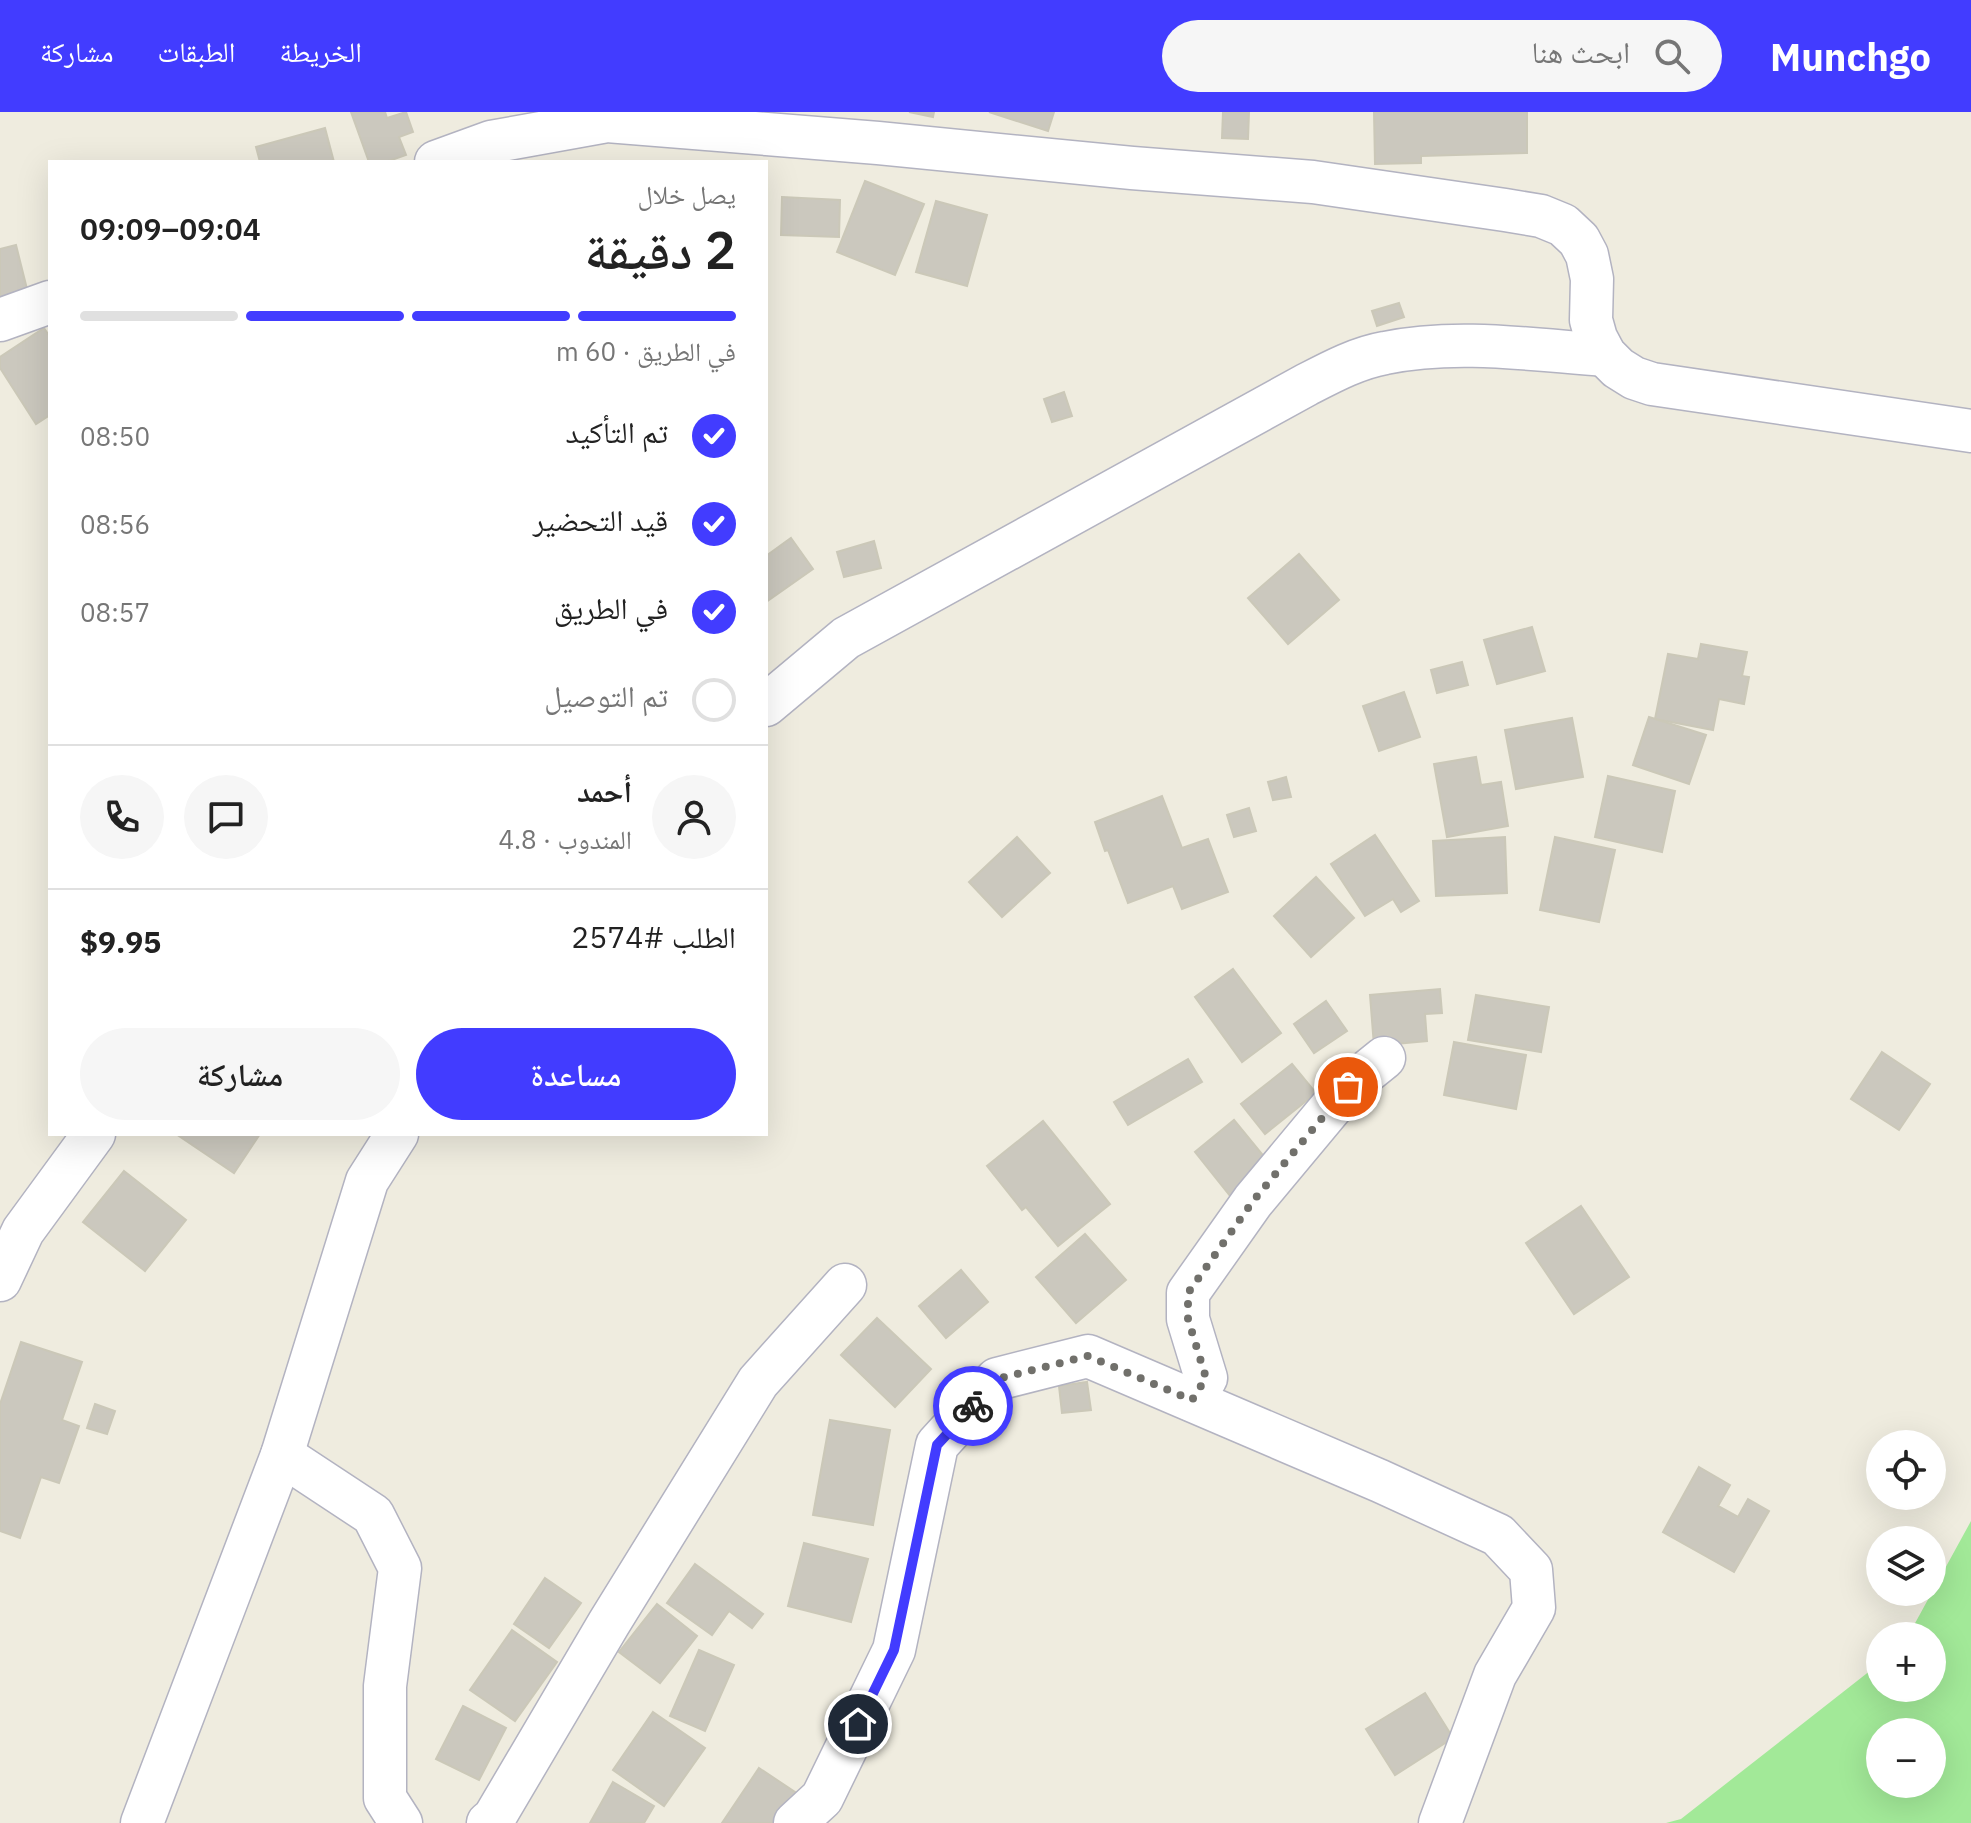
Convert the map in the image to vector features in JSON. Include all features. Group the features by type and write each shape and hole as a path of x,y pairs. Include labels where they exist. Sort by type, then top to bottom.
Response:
{"street":[{"path":"442,160 491,142 607,121 1313,182 1541,216 1563,225 1579,240 1587,255 1592,279 1591,320 1596,338 1605,355 1634,378 1652,384 1971,431"},
{"path":"0,320 48,303"},
{"path":"768,703 846,638 1343,366 1383,353 1424,347 1465,346 1605,355"},
{"path":"1192,1400 1206,1378 1188,1319 1188,1293 1253,1201 1348,1087 1384,1058"},
{"path":"0,1280 23,1231 93,1136"},
{"path":"142,1823 282,1455 367,1181 396,1136"},
{"path":"488,1823 494,1818 609,1623 758,1382 845,1285"},
{"path":"795,1823 822,1798 894,1650 937,1445 997,1379 1088,1356 1498,1535 1531,1570 1534,1608 1495,1675 1440,1823"},
{"path":"282,1455 373,1515 400,1568 385,1686 385,1798 401,1823"}],"green space":[{"path":"1971,1521 1971,1823 1666,1823 1681,1819 1866,1674 1866,1702 1946,1702 1946,1622 1916,1622 1924,1606 1946,1606 1946,1567"}],"building":[{"path":"351,112 385,112 387,118 406,112 413,132 399,137 406,155 392,160 368,160"},
{"path":"909,112 934,112 933,117"},
{"path":"989,112 1054,112 1048,131"},
{"path":"1223,112 1249,112 1248,139 1222,138"},
{"path":"1374,112 1527,112 1527,153 1421,156 1421,163 1375,164"},
{"path":"325,128 333,160 259,160 256,147"},
{"path":"865,181 924,204 895,275 837,252"},
{"path":"782,197 840,200 839,237 781,235"},
{"path":"936,201 987,215 967,286 916,272"},
{"path":"16,245 28,293 0,300 0,249"},
{"path":"1399,303 1404,317 1377,326 1372,311"},
{"path":"44,328 48,334 48,416 36,424 0,368 0,357"},
{"path":"1064,392 1072,416 1052,422 1044,399"},
{"path":"791,538 813,569 768,601 768,555"},
{"path":"874,541 881,568 844,577 837,552"},
{"path":"1299,554 1339,600 1288,644 1248,598"},
{"path":"1532,627 1545,671 1497,684 1484,640"},
{"path":"1701,644 1747,652 1742,676 1749,677 1744,704 1719,699 1713,730 1655,719 1668,654 1698,659"},
{"path":"1462,662 1468,685 1437,693 1431,670"},
{"path":"1404,692 1420,737 1379,751 1363,706"},
{"path":"1649,717 1706,735 1689,784 1633,765"},
{"path":"1572,718 1583,777 1516,789 1505,730"},
{"path":"1476,757 1481,785 1501,782 1508,826 1447,837 1434,764"},
{"path":"1608,776 1675,791 1662,852 1595,837"},
{"path":"1286,777 1291,797 1273,800 1268,782"},
{"path":"1162,796 1182,848 1208,839 1228,892 1182,909 1173,886 1128,903 1095,822"},
{"path":"1249,808 1256,831 1234,837 1227,815"},
{"path":"1375,835 1419,901 1401,912 1393,899 1365,916 1331,864"},
{"path":"1017,837 1050,873 1002,917 969,882"},
{"path":"1505,837 1507,893 1436,896 1433,841"},
{"path":"1555,837 1615,850 1599,922 1540,910"},
{"path":"1316,877 1354,918 1311,957 1274,916"},
{"path":"1233,969 1281,1033 1242,1062 1195,997"},
{"path":"1440,989 1442,1013 1425,1014 1427,1041 1374,1046 1370,995"},
{"path":"1476,995 1549,1007 1541,1052 1468,1040"},
{"path":"1326,1001 1347,1031 1314,1053 1294,1024"},
{"path":"1454,1042 1526,1055 1516,1109 1444,1095"},
{"path":"1882,1052 1930,1084 1899,1130 1851,1099"},
{"path":"1188,1059 1202,1082 1128,1125 1114,1102"},
{"path":"1292,1064 1316,1093 1265,1134 1241,1104"},
{"path":"1234,1120 1275,1170 1235,1202 1195,1152"},
{"path":"1043,1121 1110,1204 1058,1246 1026,1207 1022,1210 987,1166"},
{"path":"179,1136 259,1136 234,1173"},
{"path":"124,1171 186,1220 145,1271 83,1222"},
{"path":"1581,1206 1629,1277 1574,1314 1526,1243"},
{"path":"1085,1234 1126,1280 1076,1323 1036,1277"},
{"path":"961,1270 988,1302 946,1338 919,1306"},
{"path":"877,1318 931,1369 895,1407 841,1355"},
{"path":"21,1342 82,1362 62,1420 79,1426 59,1483 41,1477 20,1538 0,1531 0,1404"},
{"path":"1087,1382 1091,1410 1062,1413 1059,1386"},
{"path":"95,1404 115,1411 107,1434 87,1428"},
{"path":"830,1420 890,1430 873,1525 813,1515"},
{"path":"1699,1467 1730,1485 1718,1506 1738,1517 1748,1499 1769,1511 1734,1572 1663,1532"},
{"path":"804,1543 868,1559 851,1622 788,1606"},
{"path":"695,1564 763,1614 752,1628 729,1611 712,1635 667,1603"},
{"path":"545,1578 581,1603 549,1648 514,1624"},
{"path":"657,1604 697,1636 660,1683 619,1652"},
{"path":"512,1630 557,1662 515,1721 470,1690"},
{"path":"699,1650 734,1665 705,1731 670,1716"},
{"path":"1425,1693 1453,1738 1395,1775 1366,1729"},
{"path":"463,1706 506,1728 479,1780 436,1759"},
{"path":"653,1712 705,1748 664,1806 613,1770"},
{"path":"759,1768 798,1794 777,1823 722,1823"},
{"path":"613,1782 654,1806 644,1823 590,1823"}],"way so far":[{"path":"973,1406 997,1379 1088,1356 1192,1400 1206,1378 1188,1319 1188,1293 1253,1201 1348,1087"}],"route":[{"path":"858,1724 894,1650 937,1445 973,1406"}]}
